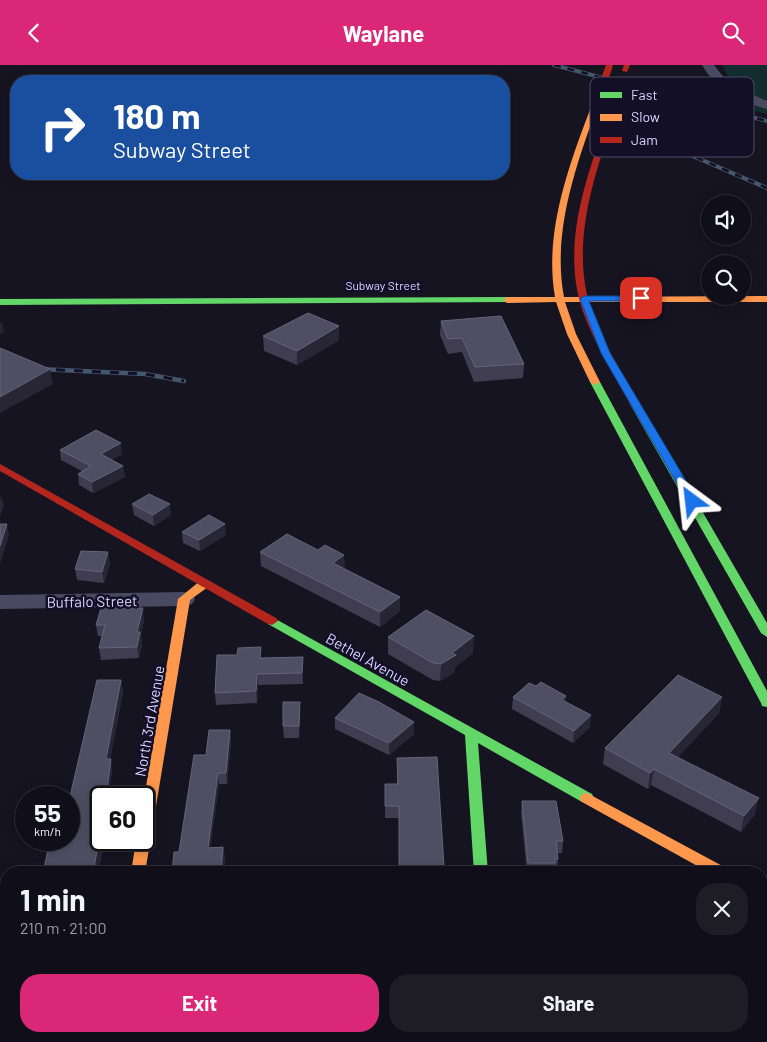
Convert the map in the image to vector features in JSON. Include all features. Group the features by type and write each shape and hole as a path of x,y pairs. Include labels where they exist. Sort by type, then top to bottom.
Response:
{"main road":[{"path":"590,123 556,236 554,263 563,317 579,353 767,703"},
{"path":"601,157 580,236 579,271 584,299 606,353 767,633"},
{"name":"Subway Street","path":"0,302 767,299"},
{"name":"Bethel Avenue","path":"0,467 471,734 710,866"},
{"path":"184,599 204,584"},
{"name":"North 3rd Avenue","path":"139,866 184,599"},
{"path":"471,734 480,866"}],"street":[{"path":"708,65 714,77"},
{"path":"754,99 767,105"},
{"name":"Buffalo Street","path":"0,602 184,599"}],"green space":[{"path":"722,65 767,65 767,114 754,111 754,77 729,77"}],"building":[{"path":"308,313 339,326 297,351 263,336"},
{"path":"501,316 524,364 475,367 462,338 448,339 441,321"},
{"path":"0,348 50,369 0,397"},
{"path":"96,430 121,443 101,454 123,466 92,482 78,474 91,466 60,450"},
{"path":"149,494 170,504 153,515 132,504"},
{"path":"209,515 225,524 199,540 182,532"},
{"path":"0,524 7,524 0,546"},
{"path":"287,534 318,550 325,545 344,555 333,563 400,597 380,612 260,552"},
{"path":"81,551 108,552 102,572 75,569"},
{"path":"101,608 143,608 137,632 140,632 137,647 99,648 105,625 96,625"},
{"path":"426,610 474,636 452,653 456,655 441,664 433,663 388,637"},
{"path":"261,647 260,658 303,657 302,673 257,674 256,691 215,693 217,655 237,655 238,648"},
{"path":"678,675 722,697 669,753 759,798 744,816 654,769 650,773 605,748"},
{"path":"97,680 121,680 106,759 111,759 107,786 90,786 90,851 97,851 94,866 44,866 48,851 80,851 80,786 72,786"},
{"path":"541,682 566,696 562,700 591,715 574,731 513,697 529,683 536,686"},
{"path":"359,693 414,722 389,743 335,718"},
{"path":"283,702 300,702 299,726 283,726"},
{"path":"209,730 230,730 226,773 218,773 208,848 223,847 222,866 173,866 174,852 179,852 194,755 206,755"},
{"path":"437,757 444,866 399,866 399,806 385,806 385,784 398,784 397,758"},
{"path":"522,801 556,801 563,841 556,841 558,859 555,859 555,863 528,863"}],"railway":[{"path":"554,65 600,77"},
{"path":"754,118 767,121"},
{"path":"695,157 767,188"},
{"path":"38,369 145,374 184,381"}],"traffic: fast":[{"path":"0,302 507,300"},
{"path":"595,382 767,703"},
{"path":"635,404 767,633"},
{"path":"272,621 587,798"},
{"path":"471,734 480,866"}],"traffic: slow":[{"path":"590,118 568,187 558,238 556,262 559,296 566,322 576,347 595,382"},
{"path":"507,300 767,299"},
{"path":"139,866 184,599 204,584"},
{"path":"587,798 710,866"}],"traffic: jam":[{"path":"625,71 627,65"},
{"path":"605,77 609,67"},
{"path":"598,157 580,228 579,272 586,307 592,324 608,357 635,404"},
{"path":"0,467 272,621"}],"route":[{"path":"641,298 584,299 606,353 692,501"}]}
